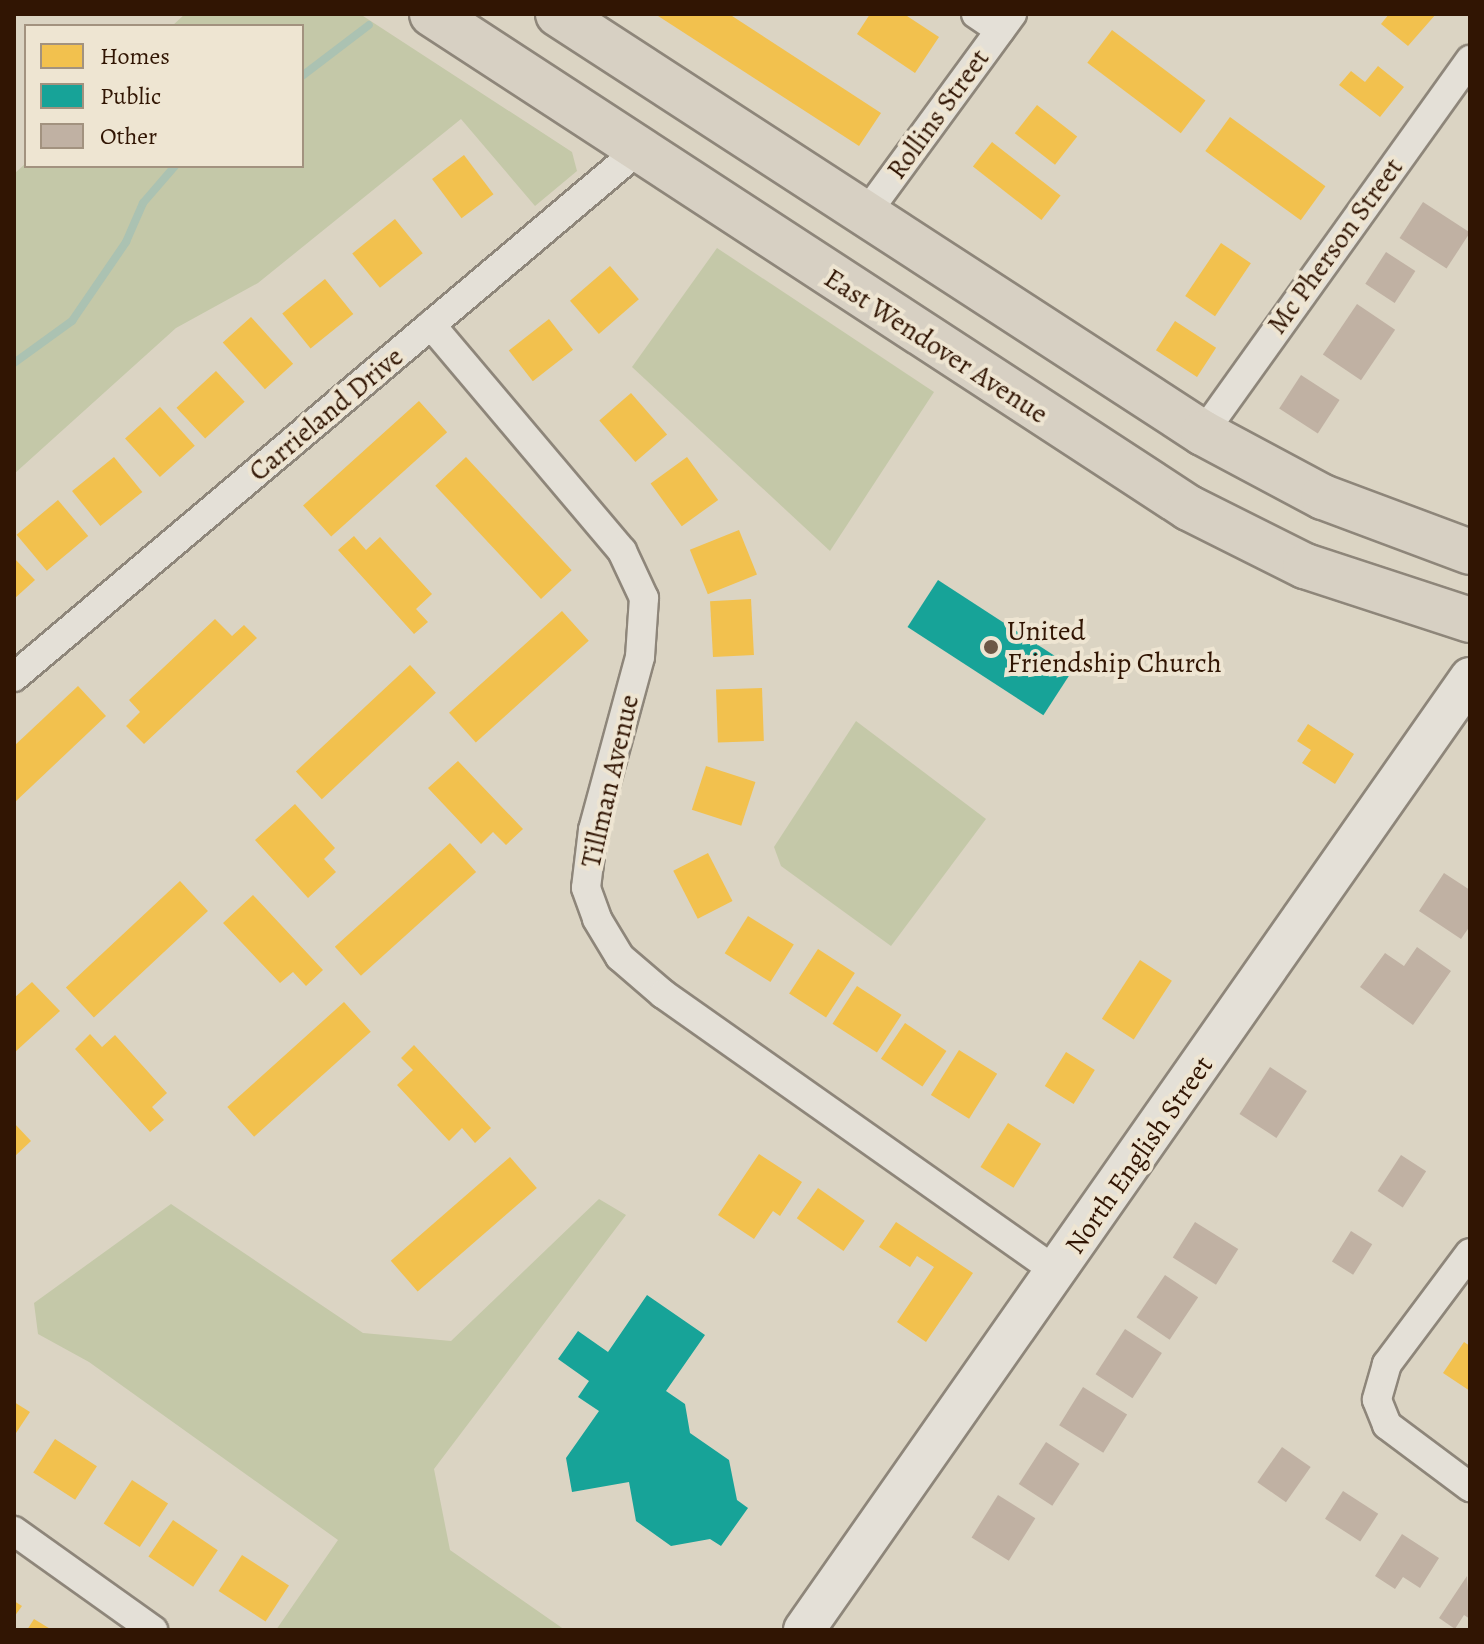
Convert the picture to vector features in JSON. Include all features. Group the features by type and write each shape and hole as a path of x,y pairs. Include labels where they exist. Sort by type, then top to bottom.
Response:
{"highway":[{"name":"East Wendover Avenue","path":"432,14 637,151 1189,508 1305,566 1470,620"},
{"path":"558,14 1203,433 1323,497 1470,552"}],"street":[{"path":"976,14 1006,22"},
{"name":"Rollins Street","path":"865,215 1006,22"},
{"name":"Mc Pherson Street","path":"1203,433 1470,60"},
{"name":"Carrieland Drive","path":"14,677 637,151"},
{"name":"Tillman Avenue","path":"431,325 622,551 644,598 640,657 593,830 586,888 597,919 620,957 663,994 1058,1273"},
{"name":"North English Street","path":"804,1630 1058,1273 1470,678"},
{"path":"1470,1253 1387,1364 1377,1400 1387,1425 1470,1487"},
{"path":"14,1531 153,1630"}],"green space":[{"path":"185,14 360,14 572,152 577,171 535,206 461,119 258,283 176,328 14,474 14,174 24,165 24,168 304,168 304,24 174,24"},
{"path":"717,248 934,392 830,551 632,367"},
{"path":"856,721 986,819 891,946 781,866 774,847"},
{"path":"599,1199 626,1215 434,1469 450,1550 565,1630 276,1630 338,1540 89,1362 38,1334 34,1303 171,1204 363,1333 451,1341"}],"building: Homes":[{"path":"655,14 729,14 881,113 859,146"},
{"path":"870,14 904,14 939,37 915,73 857,34"},
{"path":"1389,14 1436,14 1408,46 1381,24"},
{"path":"1112,30 1205,100 1181,133 1087,63"},
{"path":"1378,66 1404,87 1380,117 1339,85 1351,71 1365,82"},
{"path":"1037,105 1077,136 1055,165 1015,133"},
{"path":"1230,117 1325,186 1301,220 1205,151"},
{"path":"992,142 1061,196 1041,220 973,166"},
{"path":"464,155 493,194 462,218 432,179"},
{"path":"395,219 423,253 380,288 352,254"},
{"path":"1221,243 1251,263 1215,316 1185,296"},
{"path":"610,266 639,299 599,334 570,301"},
{"path":"325,279 353,314 311,349 282,314"},
{"path":"251,317 293,364 265,389 223,342"},
{"path":"549,319 573,350 533,381 509,350"},
{"path":"1175,321 1216,348 1197,377 1156,350"},
{"path":"216,371 245,402 205,439 177,408"},
{"path":"631,393 667,435 635,462 599,421"},
{"path":"419,401 447,432 331,537 303,505"},
{"path":"160,407 195,446 160,477 125,438"},
{"path":"114,457 142,492 100,526 72,491"},
{"path":"466,457 572,570 541,599 435,486"},
{"path":"687,457 718,500 682,526 651,483"},
{"path":"58,500 88,536 47,571 17,535"},
{"path":"739,530 757,575 708,594 690,550"},
{"path":"354,536 366,550 380,537 432,594 416,609 428,622 414,634 338,550"},
{"path":"14,558 35,580 14,599"},
{"path":"751,599 754,655 713,657 710,601"},
{"path":"562,611 589,641 476,742 449,713"},
{"path":"215,619 232,636 244,625 257,638 144,744 126,726 140,712 129,700"},
{"path":"410,665 436,693 322,799 296,771"},
{"path":"78,686 106,716 14,803 14,746"},
{"path":"762,688 764,741 718,743 716,690"},
{"path":"1308,724 1354,754 1335,784 1302,763 1311,750 1297,741"},
{"path":"458,761 523,829 506,845 493,832 481,844 428,788"},
{"path":"706,766 755,782 741,826 692,810"},
{"path":"295,804 335,848 324,859 336,872 308,898 255,840"},
{"path":"450,843 476,872 361,976 335,947"},
{"path":"708,853 733,901 698,919 673,871"},
{"path":"180,881 208,911 94,1017 66,987"},
{"path":"253,895 323,970 306,986 293,972 280,983 223,923"},
{"path":"748,916 794,945 770,982 725,953"},
{"path":"818,949 855,973 826,1017 789,993"},
{"path":"1140,960 1172,981 1134,1039 1102,1019"},
{"path":"32,982 60,1011 14,1053 14,998"},
{"path":"857,986 901,1015 877,1053 832,1024"},
{"path":"344,1002 371,1032 254,1137 227,1107"},
{"path":"905,1023 946,1051 922,1087 881,1059"},
{"path":"90,1034 102,1047 115,1035 167,1093 152,1107 164,1120 150,1132 75,1049"},
{"path":"414,1045 491,1128 475,1143 462,1128 449,1141 397,1085 413,1070 401,1058"},
{"path":"959,1050 997,1074 969,1119 931,1095"},
{"path":"1066,1052 1095,1070 1074,1104 1045,1086"},
{"path":"14,1123 31,1141 14,1157"},
{"path":"1008,1123 1041,1144 1014,1188 980,1167"},
{"path":"759,1154 802,1182 780,1216 773,1211 754,1239 718,1215"},
{"path":"510,1157 537,1188 418,1292 391,1261"},
{"path":"818,1188 865,1221 843,1251 797,1218"},
{"path":"896,1222 973,1273 926,1342 897,1322 934,1267 917,1256 910,1267 879,1247"},
{"path":"1464,1342 1470,1346 1470,1391 1443,1373"},
{"path":"14,1402 30,1412 14,1436"},
{"path":"55,1439 97,1466 75,1500 33,1473"},
{"path":"132,1480 168,1503 140,1547 104,1524"},
{"path":"173,1520 218,1550 193,1587 148,1556"},
{"path":"242,1555 289,1585 266,1622 219,1591"},
{"path":"14,1601 22,1606 14,1617"},
{"path":"34,1619 52,1630 27,1630"}],"building: Public":[{"name":"United Friendship Church","path":"938,580 1074,668 1043,715 908,627"},
{"path":"647,1295 705,1335 666,1391 685,1404 690,1433 729,1460 737,1500 748,1508 721,1546 710,1539 671,1546 636,1521 629,1482 572,1492 566,1458 599,1411 578,1397 589,1381 558,1359 578,1331 608,1352"}],"building: Other":[{"path":"1423,202 1470,232 1447,269 1400,238"},
{"path":"1386,252 1415,271 1395,303 1365,284"},
{"path":"1357,304 1395,330 1361,380 1323,355"},
{"path":"1301,375 1340,400 1318,434 1279,409"},
{"path":"1444,873 1470,890 1470,926 1461,939 1419,911"},
{"path":"1417,947 1451,971 1413,1025 1360,987 1385,953 1404,966"},
{"path":"1270,1067 1307,1091 1276,1138 1240,1114"},
{"path":"1401,1155 1426,1171 1403,1207 1378,1191"},
{"path":"1195,1222 1238,1249 1216,1285 1173,1258"},
{"path":"1351,1231 1372,1244 1353,1275 1332,1262"},
{"path":"1165,1275 1198,1297 1170,1340 1136,1317"},
{"path":"1125,1329 1162,1353 1132,1398 1096,1374"},
{"path":"1083,1387 1127,1415 1103,1453 1059,1425"},
{"path":"1046,1442 1080,1464 1052,1506 1019,1484"},
{"path":"1282,1447 1311,1467 1286,1502 1257,1482"},
{"path":"1343,1491 1378,1514 1360,1542 1325,1519"},
{"path":"998,1495 1035,1518 1009,1561 972,1537"},
{"path":"1402,1534 1439,1558 1420,1588 1403,1577 1395,1589 1375,1576"},
{"path":"1467,1576 1470,1619 1464,1615 1455,1629 1439,1618"}],"waterway":[{"path":"304,74 369,25"},
{"path":"14,363 72,321 126,242 143,203 173,168"}],"place":[{"name":"United Friendship Church","path":"991,647"}]}
